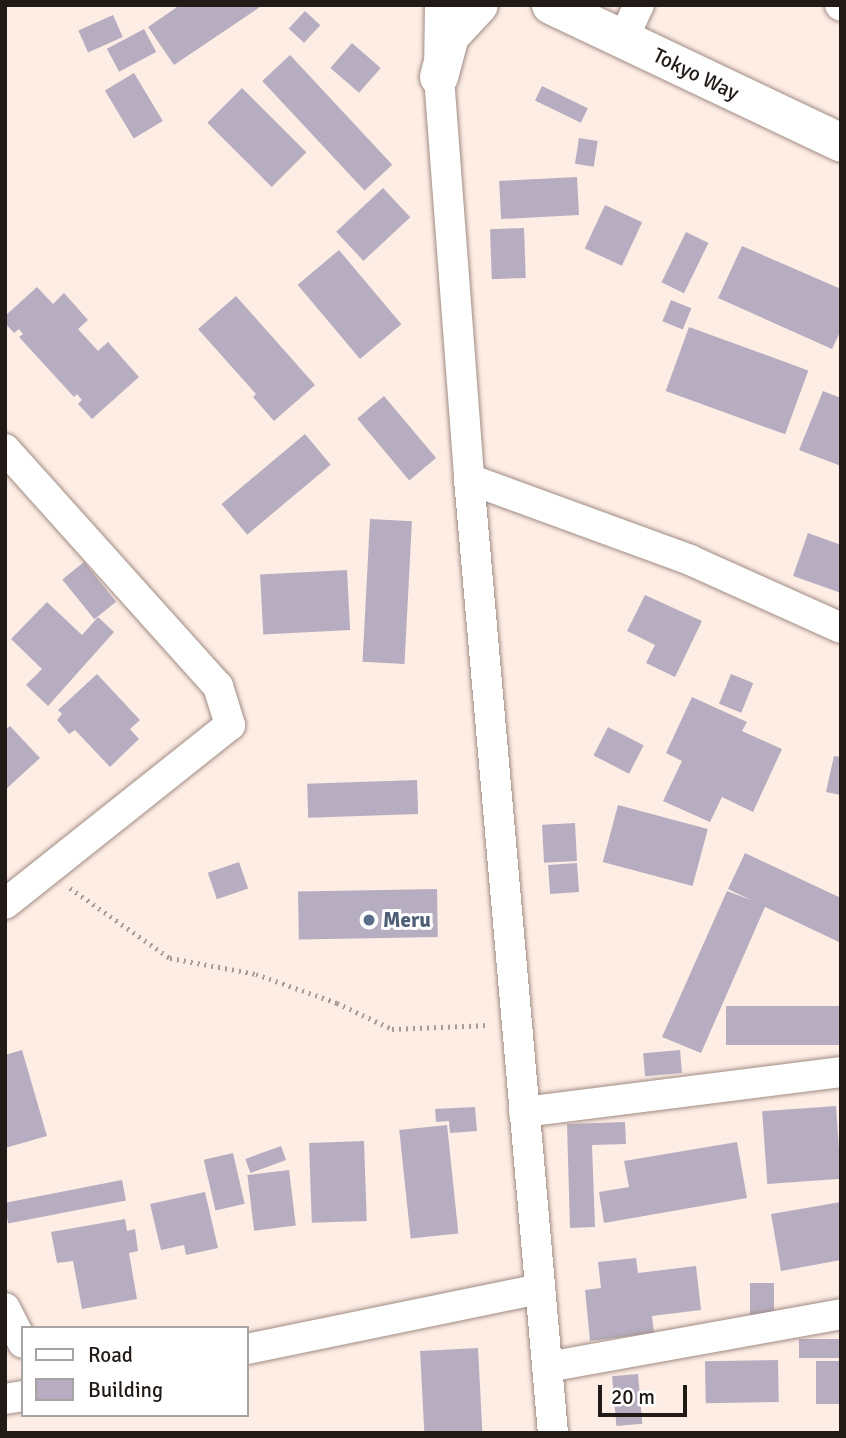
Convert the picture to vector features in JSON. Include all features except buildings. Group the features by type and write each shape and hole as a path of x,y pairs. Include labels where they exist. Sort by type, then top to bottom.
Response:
{"main road":[{"path":"439,77 450,36 479,5"},
{"name":"Tokyo Way","path":"551,5 841,143"}],"street":[{"path":"440,5 439,77 469,480 553,1433"},
{"path":"622,39 639,5"},
{"path":"5,449 218,686 230,725 5,904"},
{"path":"469,480 690,560 841,628"},
{"path":"524,1112 841,1072"},
{"path":"248,1349 540,1289"},
{"path":"5,1308 21,1339"},
{"path":"547,1367 841,1314"}],"path":[{"path":"47,872 170,958 256,974 337,1003 392,1029 517,1023"}],"place":[{"name":"Meru","path":"369,920"}]}
